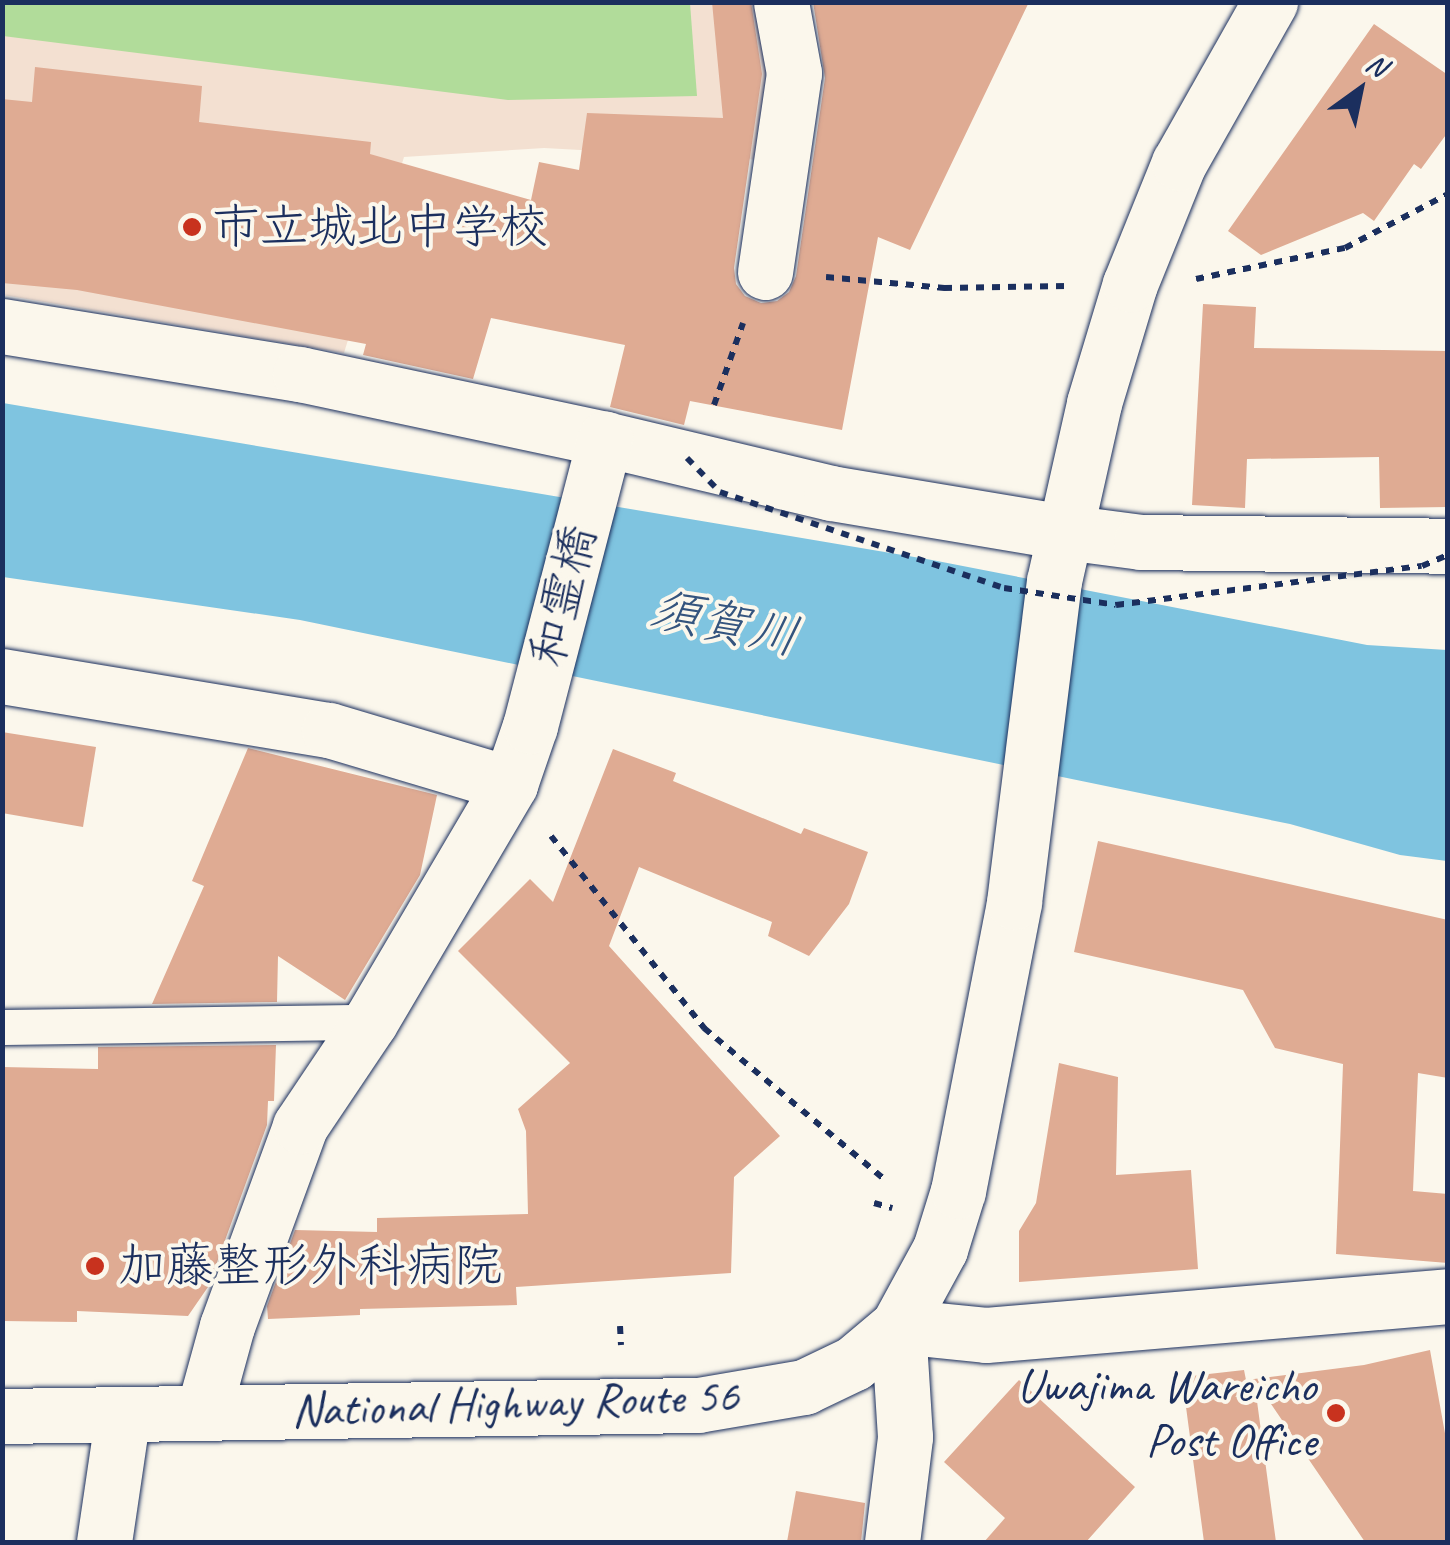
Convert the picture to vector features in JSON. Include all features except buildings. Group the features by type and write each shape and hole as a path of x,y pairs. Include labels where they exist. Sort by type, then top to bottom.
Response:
{"main road":[{"path":"765,272 794,73 782,2"},
{"path":"1059,556 1094,402 1130,284 1179,162 1270,2"},
{"path":"2,326 300,374 600,452 690,459 1059,556 1141,542 1448,546"},
{"name":"和霊橋","path":"202,1413 227,1326 300,1126 370,1022 510,784 530,726 600,452"},
{"name":"National Highway Route 56","path":"2,1416 698,1405 804,1387 854,1363 898,1326 940,1249 958,1191 1014,902 1059,556"},
{"path":"2,676 329,730 510,784"},
{"path":"892,1542 905,1437 898,1326 986,1334 1448,1296"},
{"path":"104,1542 123,1414"}],"lane":[{"path":"2,1026 370,1022"}],"path":[{"path":"1448,194 1345,248 1191,280 944,288 765,272 690,459 720,492 1004,588 1116,604 1422,566 1448,555"},
{"path":"510,784 704,1028 884,1178"}],"shaded area":[{"name":"市立城北中学校","path":"2,3 757,3 769,78 762,160 544,148 404,157 344,353 3,295"}],"green space":[{"path":"3,2 690,3 697,96 508,100 3,36"}],"water":[{"name":"須賀川","path":"3,403 932,560 1367,645 1447,650 1447,861 1400,855 1290,824 300,620 3,577"}],"place":[{"name":"市立城北中学校","path":"192,227"},
{"name":"加藤整形外科病院","path":"95,1266"},
{"name":"Uwajima Wareicho Post Office","path":"1336,1413"}]}
